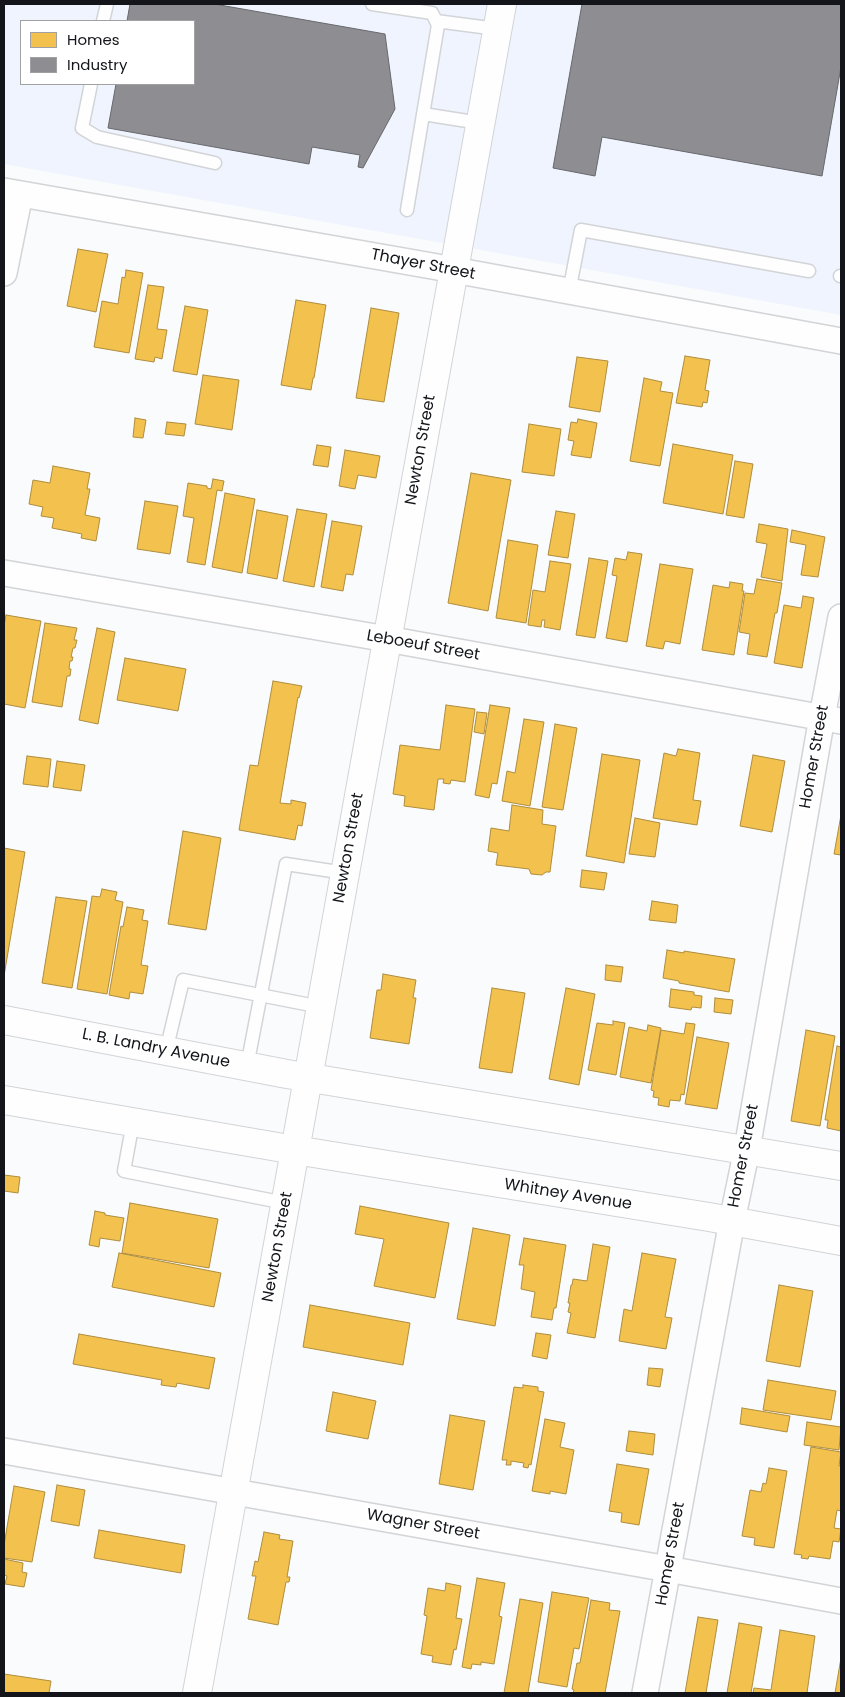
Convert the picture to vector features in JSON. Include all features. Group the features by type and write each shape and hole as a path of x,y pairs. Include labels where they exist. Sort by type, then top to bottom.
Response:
{"main road":[{"name":"Newton Street","path":"197,1693 499,16"},
{"name":"L. B. Landry Avenue","path":"4,1020 308,1078"},
{"path":"308,1078 841,1166"},
{"path":"4,1100 295,1150"},
{"name":"Whitney Avenue","path":"295,1150 732,1221 841,1241"}],"street":[{"name":"Thayer Street","path":"12,193 841,342"},
{"path":"4,273 12,193"},
{"name":"Leboeuf Street","path":"4,573 387,639 831,719"},
{"name":"Homer Street","path":"645,1693 732,1221 831,719 841,617"},
{"name":"Wagner Street","path":"4,1450 841,1601"}],"lane":[{"path":"103,20 107,4"},
{"path":"372,4 432,13 438,25 407,210"},
{"path":"436,20 499,16"},
{"path":"91,85 82,128 97,137 215,162"},
{"path":"423,114 480,123"},
{"path":"569,292 581,230 809,271"},
{"path":"247,1066 286,864 345,873"},
{"path":"166,1051 183,980 321,1007"},
{"path":"133,1122 124,1171 285,1203"}],"shaded area":[{"path":"4,4 841,4 841,315 4,164"}],"building: Homes":[{"path":"78,249 108,254 96,312 67,306"},
{"path":"126,270 143,273 129,353 94,347 102,301 118,304 122,277 125,278"},
{"path":"148,285 164,287 157,329 167,330 162,359 155,357 154,362 135,359"},
{"path":"296,300 326,305 311,390 281,385"},
{"path":"185,306 208,310 197,375 173,371"},
{"path":"371,308 399,313 384,402 356,398"},
{"path":"685,356 710,360 705,390 709,391 707,403 703,402 702,407 676,403"},
{"path":"577,357 608,361 600,412 569,407"},
{"path":"203,375 239,380 232,430 195,424"},
{"path":"644,378 662,382 660,391 673,393 660,466 630,461"},
{"path":"135,418 146,420 143,438 133,437"},
{"path":"578,419 597,423 591,458 571,455 574,441 568,440 571,422 577,423"},
{"path":"167,422 186,424 184,436 165,434"},
{"path":"529,424 561,429 554,476 522,472"},
{"path":"673,444 733,455 723,514 663,503"},
{"path":"317,445 331,447 328,467 313,465"},
{"path":"345,450 380,456 376,478 358,475 355,489 339,486"},
{"path":"735,461 753,464 744,518 726,515"},
{"path":"53,466 90,473 87,489 90,489 85,515 100,518 96,541 81,538 82,534 52,528 54,518 41,516 43,507 29,504 33,480 50,483"},
{"path":"471,473 511,480 488,611 448,603"},
{"path":"213,479 224,481 222,491 217,490 205,565 187,562 194,518 183,516 188,483 207,486 207,488 211,489"},
{"path":"225,493 255,499 242,573 212,567"},
{"path":"145,501 178,506 170,554 137,549"},
{"path":"297,509 327,514 314,587 283,581"},
{"path":"257,510 288,516 277,579 247,573"},
{"path":"556,511 575,514 568,558 548,555"},
{"path":"332,521 362,526 353,575 346,574 343,591 321,587"},
{"path":"759,524 788,529 782,581 761,577 767,544 756,542"},
{"path":"792,530 825,537 818,577 801,575 806,545 790,542"},
{"path":"508,540 538,545 526,623 496,618"},
{"path":"628,552 642,554 627,642 606,638 617,576 612,575 615,558 626,560"},
{"path":"589,558 608,561 595,638 576,635"},
{"path":"550,561 571,564 560,630 544,627 545,620 542,620 541,627 528,625 533,590 545,592"},
{"path":"660,564 693,569 680,644 665,641 663,649 646,646"},
{"path":"757,579 782,583 767,657 747,654 750,634 739,632 745,593 754,594"},
{"path":"730,582 743,584 742,591 744,591 734,655 702,650 713,585 729,588"},
{"path":"803,596 814,598 802,668 774,663 784,605 801,608"},
{"path":"6,615 41,621 25,708 4,704 4,626"},
{"path":"45,623 77,628 74,640 77,640 75,648 73,648 72,661 70,661 70,676 67,676 62,707 32,702"},
{"path":"97,628 115,632 98,724 79,720"},
{"path":"125,658 186,669 178,711 117,700"},
{"path":"273,681 302,686 298,697 280,803 291,804 291,800 306,803 302,826 298,825 295,840 239,830 250,765 258,766"},
{"path":"446,705 475,709 465,782 451,780 450,784 443,783 444,779 438,779 434,810 404,806 405,796 393,794 400,745 440,750"},
{"path":"490,705 510,708 497,784 492,783 489,798 475,795"},
{"path":"477,712 487,713 484,734 474,732"},
{"path":"524,719 544,722 530,806 502,801 507,771 515,773"},
{"path":"555,724 577,728 563,810 542,807"},
{"path":"678,749 700,753 693,800 701,801 697,825 653,818 664,753 676,756"},
{"path":"602,754 640,760 624,863 586,856"},
{"path":"753,755 785,761 772,832 740,826"},
{"path":"27,756 51,759 48,787 23,784"},
{"path":"57,761 85,765 81,791 53,787"},
{"path":"512,805 543,810 542,824 556,826 550,872 542,875 531,874 529,869 496,865 498,853 488,851 491,828 509,831"},
{"path":"841,815 841,855 834,854"},
{"path":"635,818 660,823 655,857 629,854"},
{"path":"183,831 221,838 206,930 168,924"},
{"path":"4,848 25,852 4,976"},
{"path":"582,870 607,873 604,890 580,887"},
{"path":"102,889 117,892 115,900 123,902 107,994 77,989 92,896 100,897"},
{"path":"56,897 87,901 72,988 42,983"},
{"path":"652,901 678,905 676,923 649,920"},
{"path":"127,907 144,910 142,920 148,921 141,965 148,966 143,994 130,992 129,999 109,995 121,926 123,927"},
{"path":"667,950 735,959 729,992 679,983 679,981 663,978"},
{"path":"606,965 623,967 621,982 605,980"},
{"path":"383,974 416,980 413,998 416,998 409,1044 370,1038 377,990 381,990"},
{"path":"492,988 525,993 512,1073 479,1068"},
{"path":"566,988 595,994 579,1085 549,1079"},
{"path":"671,989 694,992 694,995 702,996 701,1008 692,1007 691,1010 669,1007"},
{"path":"715,998 733,1000 731,1014 714,1012"},
{"path":"613,1021 625,1023 616,1075 588,1070 597,1023 613,1025"},
{"path":"686,1023 695,1024 684,1095 681,1094 680,1101 670,1100 669,1107 658,1105 659,1098 653,1097 654,1091 651,1090 661,1030 684,1034"},
{"path":"648,1025 661,1028 651,1083 620,1077 629,1027 647,1031"},
{"path":"806,1030 835,1036 820,1126 791,1121"},
{"path":"697,1037 729,1043 717,1109 685,1104"},
{"path":"837,1046 841,1047 841,1131 827,1128 828,1120 825,1120"},
{"path":"4,1175 20,1177 18,1193 4,1191"},
{"path":"130,1203 218,1219 209,1268 122,1253"},
{"path":"360,1206 449,1223 435,1298 374,1286 384,1239 355,1234"},
{"path":"95,1211 105,1213 105,1215 124,1218 120,1241 100,1238 99,1247 89,1245"},
{"path":"473,1228 510,1235 495,1326 457,1319"},
{"path":"524,1238 566,1245 556,1308 554,1308 552,1320 531,1317 535,1292 521,1289 524,1265 519,1265"},
{"path":"593,1244 610,1247 595,1338 567,1333 571,1313 568,1312 570,1303 568,1303 571,1285 573,1279 587,1281"},
{"path":"119,1253 221,1273 214,1307 112,1287"},
{"path":"642,1253 676,1259 665,1317 672,1318 666,1349 619,1341 624,1309 632,1311"},
{"path":"779,1285 813,1291 800,1367 766,1361"},
{"path":"310,1305 410,1323 403,1365 303,1347"},
{"path":"536,1333 551,1335 547,1359 532,1356"},
{"path":"79,1334 215,1358 209,1389 177,1383 176,1387 161,1385 162,1380 73,1364"},
{"path":"649,1368 663,1369 660,1387 647,1385"},
{"path":"768,1380 836,1391 831,1420 763,1410"},
{"path":"523,1385 538,1387 538,1391 544,1392 531,1465 529,1464 528,1468 523,1467 524,1463 511,1461 511,1465 506,1465 507,1460 502,1460 514,1387 523,1388"},
{"path":"333,1392 376,1401 368,1439 326,1431"},
{"path":"742,1408 790,1416 787,1432 740,1424"},
{"path":"450,1415 485,1421 473,1490 439,1484"},
{"path":"545,1419 565,1423 560,1447 574,1450 566,1494 550,1491 550,1494 532,1491"},
{"path":"807,1422 841,1427 839,1450 804,1445"},
{"path":"629,1431 655,1434 653,1455 626,1451"},
{"path":"811,1447 841,1452 839,1466 841,1466 841,1511 837,1510 834,1528 841,1529 839,1542 833,1541 830,1559 809,1556 808,1559 801,1558 802,1555 794,1554"},
{"path":"617,1464 649,1469 639,1525 621,1522 622,1513 609,1511"},
{"path":"769,1468 787,1471 774,1548 754,1545 755,1538 742,1536 750,1490 761,1492 763,1483 766,1484"},
{"path":"57,1485 85,1490 79,1526 51,1521"},
{"path":"14,1486 45,1492 32,1562 4,1558 4,1545"},
{"path":"99,1530 185,1545 181,1573 94,1558"},
{"path":"264,1532 280,1535 279,1539 293,1541 287,1577 290,1577 289,1582 286,1582 278,1625 248,1619 256,1576 252,1576 255,1561 258,1562"},
{"path":"4,1559 23,1563 22,1572 27,1573 24,1587 5,1584 7,1576 4,1575"},
{"path":"477,1578 505,1583 499,1616 502,1617 494,1664 481,1662 481,1665 472,1664 471,1669 462,1667"},
{"path":"446,1583 461,1586 456,1618 462,1619 451,1665 432,1662 433,1656 421,1654 427,1616 424,1615 428,1588 445,1591"},
{"path":"552,1592 589,1598 579,1649 574,1648 567,1687 538,1682"},
{"path":"520,1599 543,1603 528,1693 504,1693"},
{"path":"591,1600 610,1603 609,1610 620,1611 605,1693 573,1693 574,1690 572,1689 577,1663 580,1663"},
{"path":"698,1617 718,1620 706,1693 685,1693"},
{"path":"739,1623 762,1627 751,1693 727,1693"},
{"path":"780,1630 815,1636 807,1693 753,1693 754,1688 771,1690"},
{"path":"841,1658 841,1693 835,1693"},
{"path":"4,1674 51,1681 49,1693 4,1693"}],"building: Industry":[{"path":"130,4 214,4 385,34 395,109 363,168 358,167 360,155 312,147 309,164 108,128 116,85 195,85 195,20 127,20"},
{"path":"582,4 841,4 841,67 822,176 602,137 595,176 553,168"}]}
